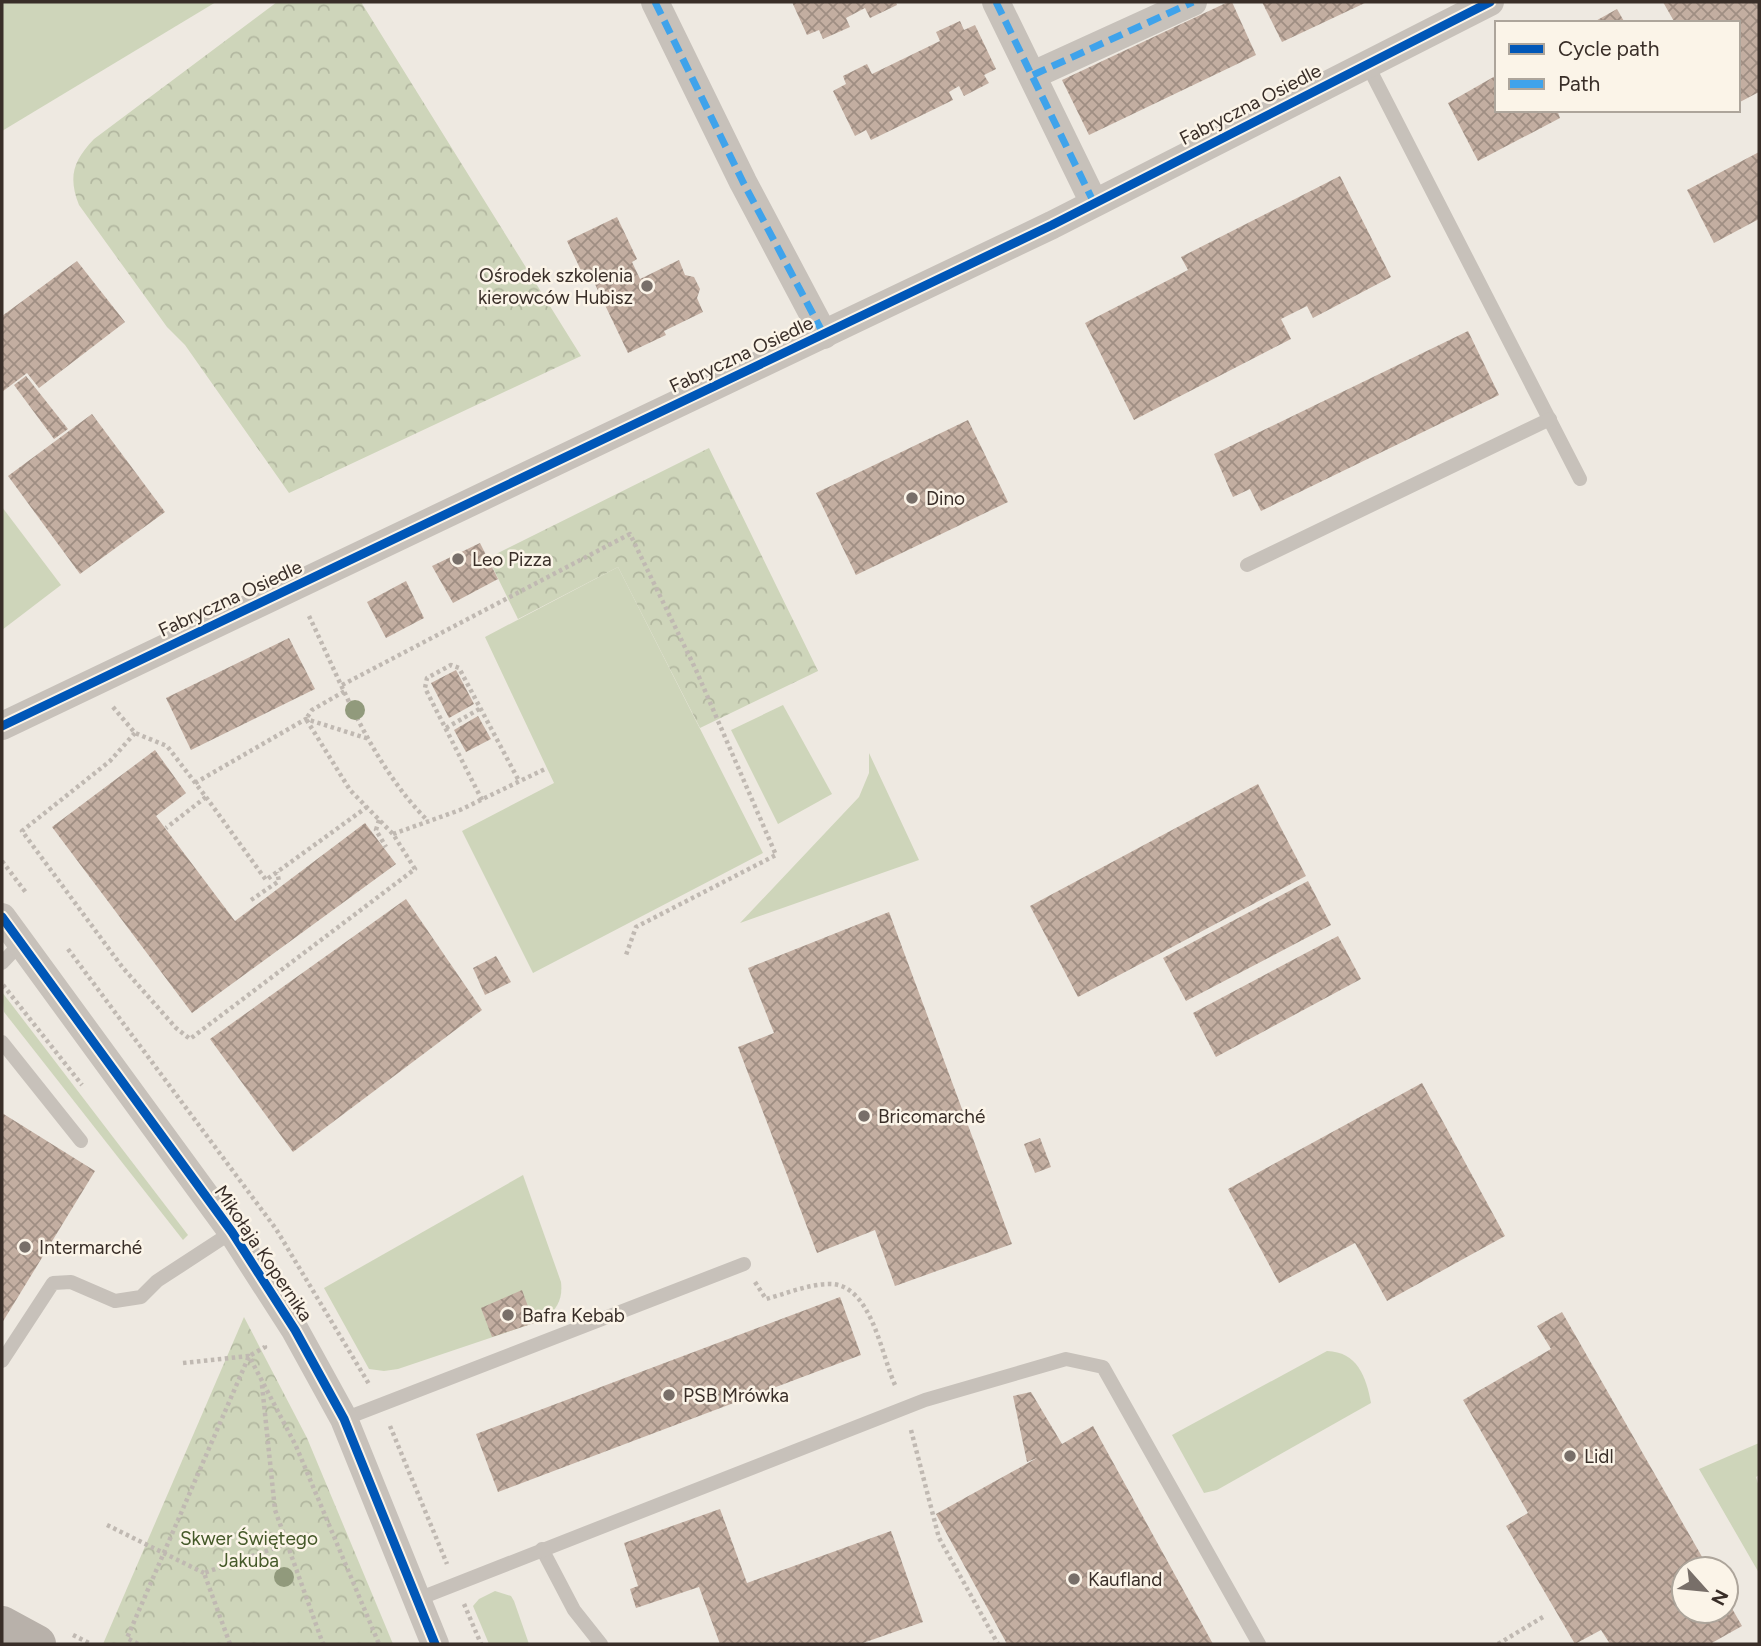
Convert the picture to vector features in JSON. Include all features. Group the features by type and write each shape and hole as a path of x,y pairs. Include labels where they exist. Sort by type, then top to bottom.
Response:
{"street":[{"path":"656,2 743,182 824,335"},
{"path":"996,2 1094,204"},
{"path":"1033,75 1193,2"},
{"name":"Fabryczna Osiedle","path":"2,726 1094,204 1490,2"},
{"name":"Mikołaja Kopernika","path":"2,918 232,1232 295,1330 344,1419 435,1644"},
{"path":"2,1625 37,1644"}],"lane":[{"path":"1367,64 1580,479"},
{"path":"1247,565 1550,419"},
{"path":"2,963 21,943"},
{"path":"2,1042 81,1141"},
{"path":"2,1361 53,1283 71,1282 115,1301 141,1297 157,1281 232,1232"},
{"path":"344,1419 744,1264"},
{"path":"418,1598 925,1400 1066,1359 1103,1367 1259,1644"},
{"path":"542,1549 568,1599 601,1644"}],"path":[{"path":"342,685 630,534 696,670 776,855 636,928 626,955"},
{"path":"309,616 369,738 403,797 428,821"},
{"path":"482,800 425,688 427,678 451,665 459,668 519,782"},
{"path":"195,783 306,719 312,710 345,691"},
{"path":"110,704 135,733 167,746 266,880 367,807"},
{"path":"446,728 481,708"},
{"path":"306,719 369,738"},
{"path":"135,733 110,761 22,831 123,968 176,1028 190,1039 415,869 393,834 350,790 306,719"},
{"path":"393,834 482,800 547,768"},
{"path":"166,828 206,797"},
{"path":"379,820 376,830 387,848"},
{"path":"251,900 279,881 277,872"},
{"path":"2,983 89,1094"},
{"path":"183,1363 249,1356 265,1347 259,1337"},
{"path":"249,1356 296,1446 379,1644"},
{"path":"124,1644 249,1356"},
{"path":"262,1382 275,1510 323,1644"},
{"path":"381,1404 481,1644"},
{"path":"107,1525 204,1573 230,1644"},
{"path":"204,1573 286,1544"},
{"path":"1498,1644 1543,1616"},
{"path":"127,1638 138,1644"}],"green space":[{"path":"2,2 216,2 2,131"},
{"path":"277,2 361,2 581,356 289,493 185,345 167,327 79,205 73,178 77,162 94,139"},
{"path":"709,448 818,671 700,728 618,567 518,619 488,558"},
{"path":"2,507 61,585 2,630"},
{"path":"618,567 763,853 533,973 462,831 554,783 485,637"},
{"path":"783,705 832,794 778,824 731,730"},
{"path":"869,753 919,860 740,923 859,797 869,773"},
{"path":"2,992 188,1235 183,1240 4,1012"},
{"path":"523,1175 561,1282 560,1298 553,1311 546,1319 398,1369 369,1369 324,1288"},
{"name":"Skwer Świętego Jakuba","path":"244,1317 307,1438 393,1644 103,1644"},
{"path":"1327,1351 1337,1352 1353,1361 1363,1375 1371,1403 1217,1490 1204,1493 1172,1435"},
{"path":"1759,1443 1759,1475 1756,1477 1759,1487 1759,1573 1699,1469"},
{"path":"495,1591 511,1596 529,1644 489,1644 473,1606 479,1599"}],"building":[{"path":"792,2 896,2 897,5 870,18 865,8 846,18 850,27 823,39 819,30 807,35"},
{"path":"1232,2 1256,55 1089,135 1062,80"},
{"path":"1262,2 1367,2 1282,42"},
{"path":"1663,2 1759,2 1759,92 1740,102 1740,21 1674,21"},
{"path":"1617,9 1624,21 1596,21"},
{"path":"960,21 964,30 975,25 996,69 984,75 989,83 964,96 959,86 949,92 953,100 871,140 866,130 855,136 833,91 846,84 843,76 867,64 872,74 940,41 936,32"},
{"path":"1495,76 1495,112 1558,112 1560,118 1478,161 1448,103"},
{"path":"1759,152 1759,219 1714,243 1687,190"},
{"path":"1340,176 1391,277 1313,318 1307,306 1281,319 1291,339 1134,420 1085,323 1188,270 1181,257"},
{"name":"Ośrodek szkolenia kierowców Hubisz","path":"617,217 637,259 632,262 640,279 679,260 685,275 694,277 700,289 697,298 703,312 664,331 666,335 628,353 593,280 587,283 567,241"},
{"path":"77,261 125,322 39,388 27,373 2,392 2,316"},
{"path":"1468,331 1499,395 1261,511 1250,489 1233,497 1214,454"},
{"path":"26,376 68,429 54,439 14,385"},
{"path":"92,414 165,512 80,574 8,476"},
{"name":"Dino","path":"968,420 1008,502 856,575 816,493"},
{"path":"480,543 498,579 453,603 432,566"},
{"path":"406,581 424,618 386,638 367,602"},
{"path":"289,638 315,689 191,750 166,698"},
{"path":"456,670 474,704 449,718 431,683"},
{"path":"478,716 491,739 466,752 454,730"},
{"path":"155,750 186,793 156,816 235,921 365,823 396,864 192,1013 52,827"},
{"path":"1258,784 1306,876 1078,997 1030,906"},
{"path":"1308,881 1331,925 1186,1001 1163,958"},
{"path":"406,899 482,1010 293,1152 210,1039"},
{"name":"Bricomarché","path":"889,912 1012,1244 895,1286 875,1230 817,1253 738,1047 774,1033 748,968"},
{"path":"1338,936 1361,979 1216,1057 1193,1013"},
{"path":"496,956 511,982 485,995 473,968"},
{"path":"1422,1083 1505,1236 1387,1301 1355,1243 1279,1283 1228,1189"},
{"name":"Intermarché","path":"2,1113 95,1171 2,1323"},
{"path":"1040,1138 1051,1167 1035,1173 1024,1144"},
{"name":"Bafra Kebab","path":"522,1290 534,1323 492,1337 481,1308"},
{"name":"PSB Mrówka","path":"840,1297 861,1355 498,1492 476,1434"},
{"name":"Lidl","path":"1562,1312 1701,1555 1670,1555 1670,1625 1740,1625 1740,1622 1742,1626 1710,1644 1610,1644 1601,1630 1575,1644 1506,1526 1528,1513 1463,1400 1551,1349 1537,1326"},
{"name":"Kaufland","path":"1031,1392 1062,1444 1093,1426 1213,1644 1007,1644 936,1514 1037,1458 1027,1462 1013,1396"},
{"path":"720,1509 747,1583 891,1531 923,1622 860,1644 720,1644 699,1587 636,1608 630,1589 638,1586 624,1543"}],"marked path":[{"path":"655,2 743,182 824,335 827,333"},
{"path":"996,2 1094,203"},
{"path":"1033,75 1193,2"}],"cycle path":[{"path":"2,726 1052,225 1490,2"},
{"path":"2,917 232,1232 295,1330 344,1419 435,1644"}],"place":[{"name":"Ośrodek szkolenia kierowców Hubisz","path":"647,286"},
{"name":"Dino","path":"912,498"},
{"name":"Leo Pizza","path":"458,559"},
{"name":"Bricomarché","path":"864,1116"},
{"name":"Intermarché","path":"25,1247"},
{"name":"Bafra Kebab","path":"508,1315"},
{"name":"PSB Mrówka","path":"669,1395"},
{"name":"Lidl","path":"1570,1456"},
{"name":"Kaufland","path":"1074,1579"}]}
